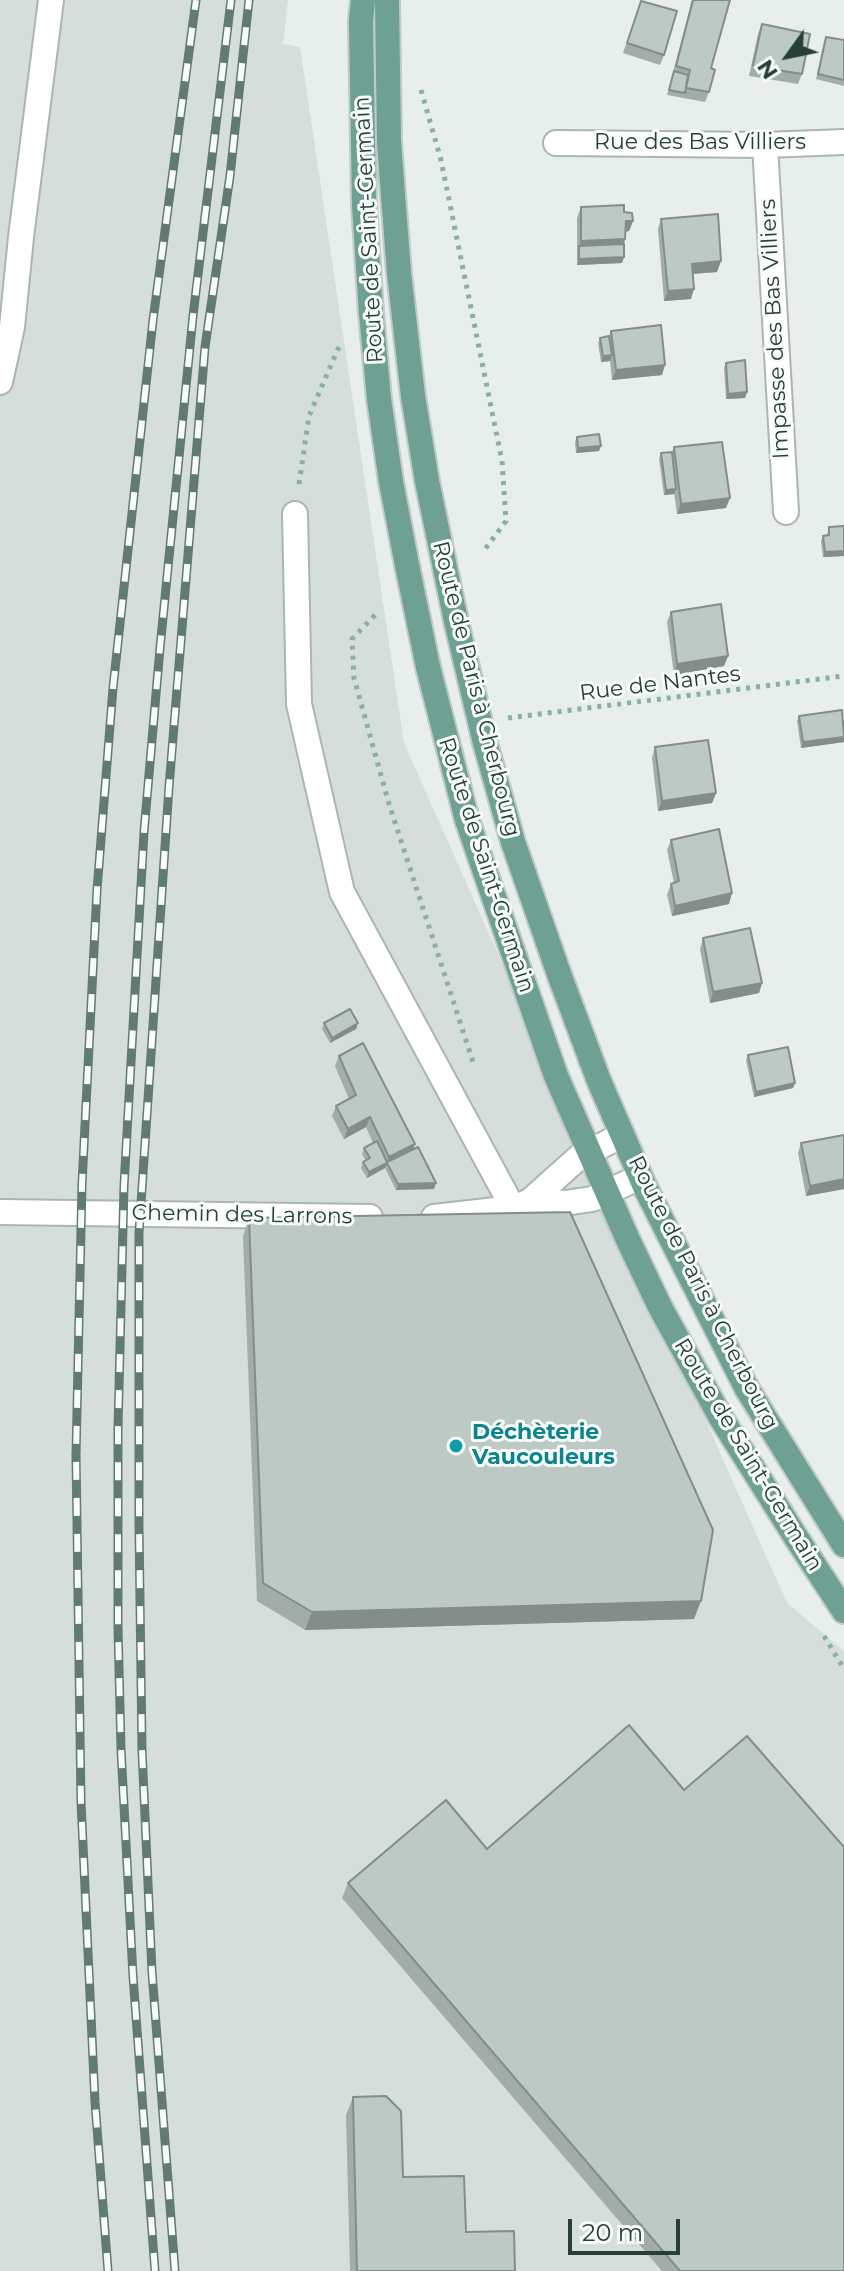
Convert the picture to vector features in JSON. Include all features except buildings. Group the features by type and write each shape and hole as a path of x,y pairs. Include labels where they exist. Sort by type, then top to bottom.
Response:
{"main road":[{"name":"Route de Saint-Germain","path":"363,0 364,205 371,313 385,440 407,565 439,713 467,820 556,1076 660,1307 721,1418 844,1611"},
{"name":"Route de Paris à Cherbourg","path":"387,0 389,142 413,396 440,543 480,723 513,842 564,988 640,1177 747,1389 844,1545"}],"street":[{"path":"0,382 12,327 51,0"},
{"name":"Rue des Bas Villiers","path":"556,143 765,145 844,142"},
{"name":"Impasse des Bas Villiers","path":"765,145 786,512"},
{"path":"295,514 299,704 342,892 513,1207"},
{"path":"497,1237 513,1207 589,1151 622,1135"},
{"name":"Chemin des Larrons","path":"0,1212 265,1223 442,1216 468,1221 513,1207 577,1202 607,1193 640,1177"},
{"path":"442,1216 443,1244"}],"path":[{"path":"420,84 444,174 502,461 506,521 485,549"},
{"path":"375,615 352,639 354,678 389,804 477,1076"},
{"name":"Rue de Nantes","path":"480,723 844,676"}],"shaded area":[{"path":"0,0 288,0 283,44 300,47 404,743 787,1603 844,1651 844,2271 0,2271"}],"railway":[{"path":"108,2271 95,2102 81,1802 76,1455 82,1184 97,890 113,688 153,320 196,0"},
{"path":"155,2271 133,1976 121,1749 118,1428 124,1186 144,832 160,648 193,316 231,0"},
{"path":"175,2271 152,1972 142,1750 139,1233 169,787 205,347 230,176 249,0"}],"place":[{"name":"Déchèterie Vaucouleurs","path":"456,1446"}]}
